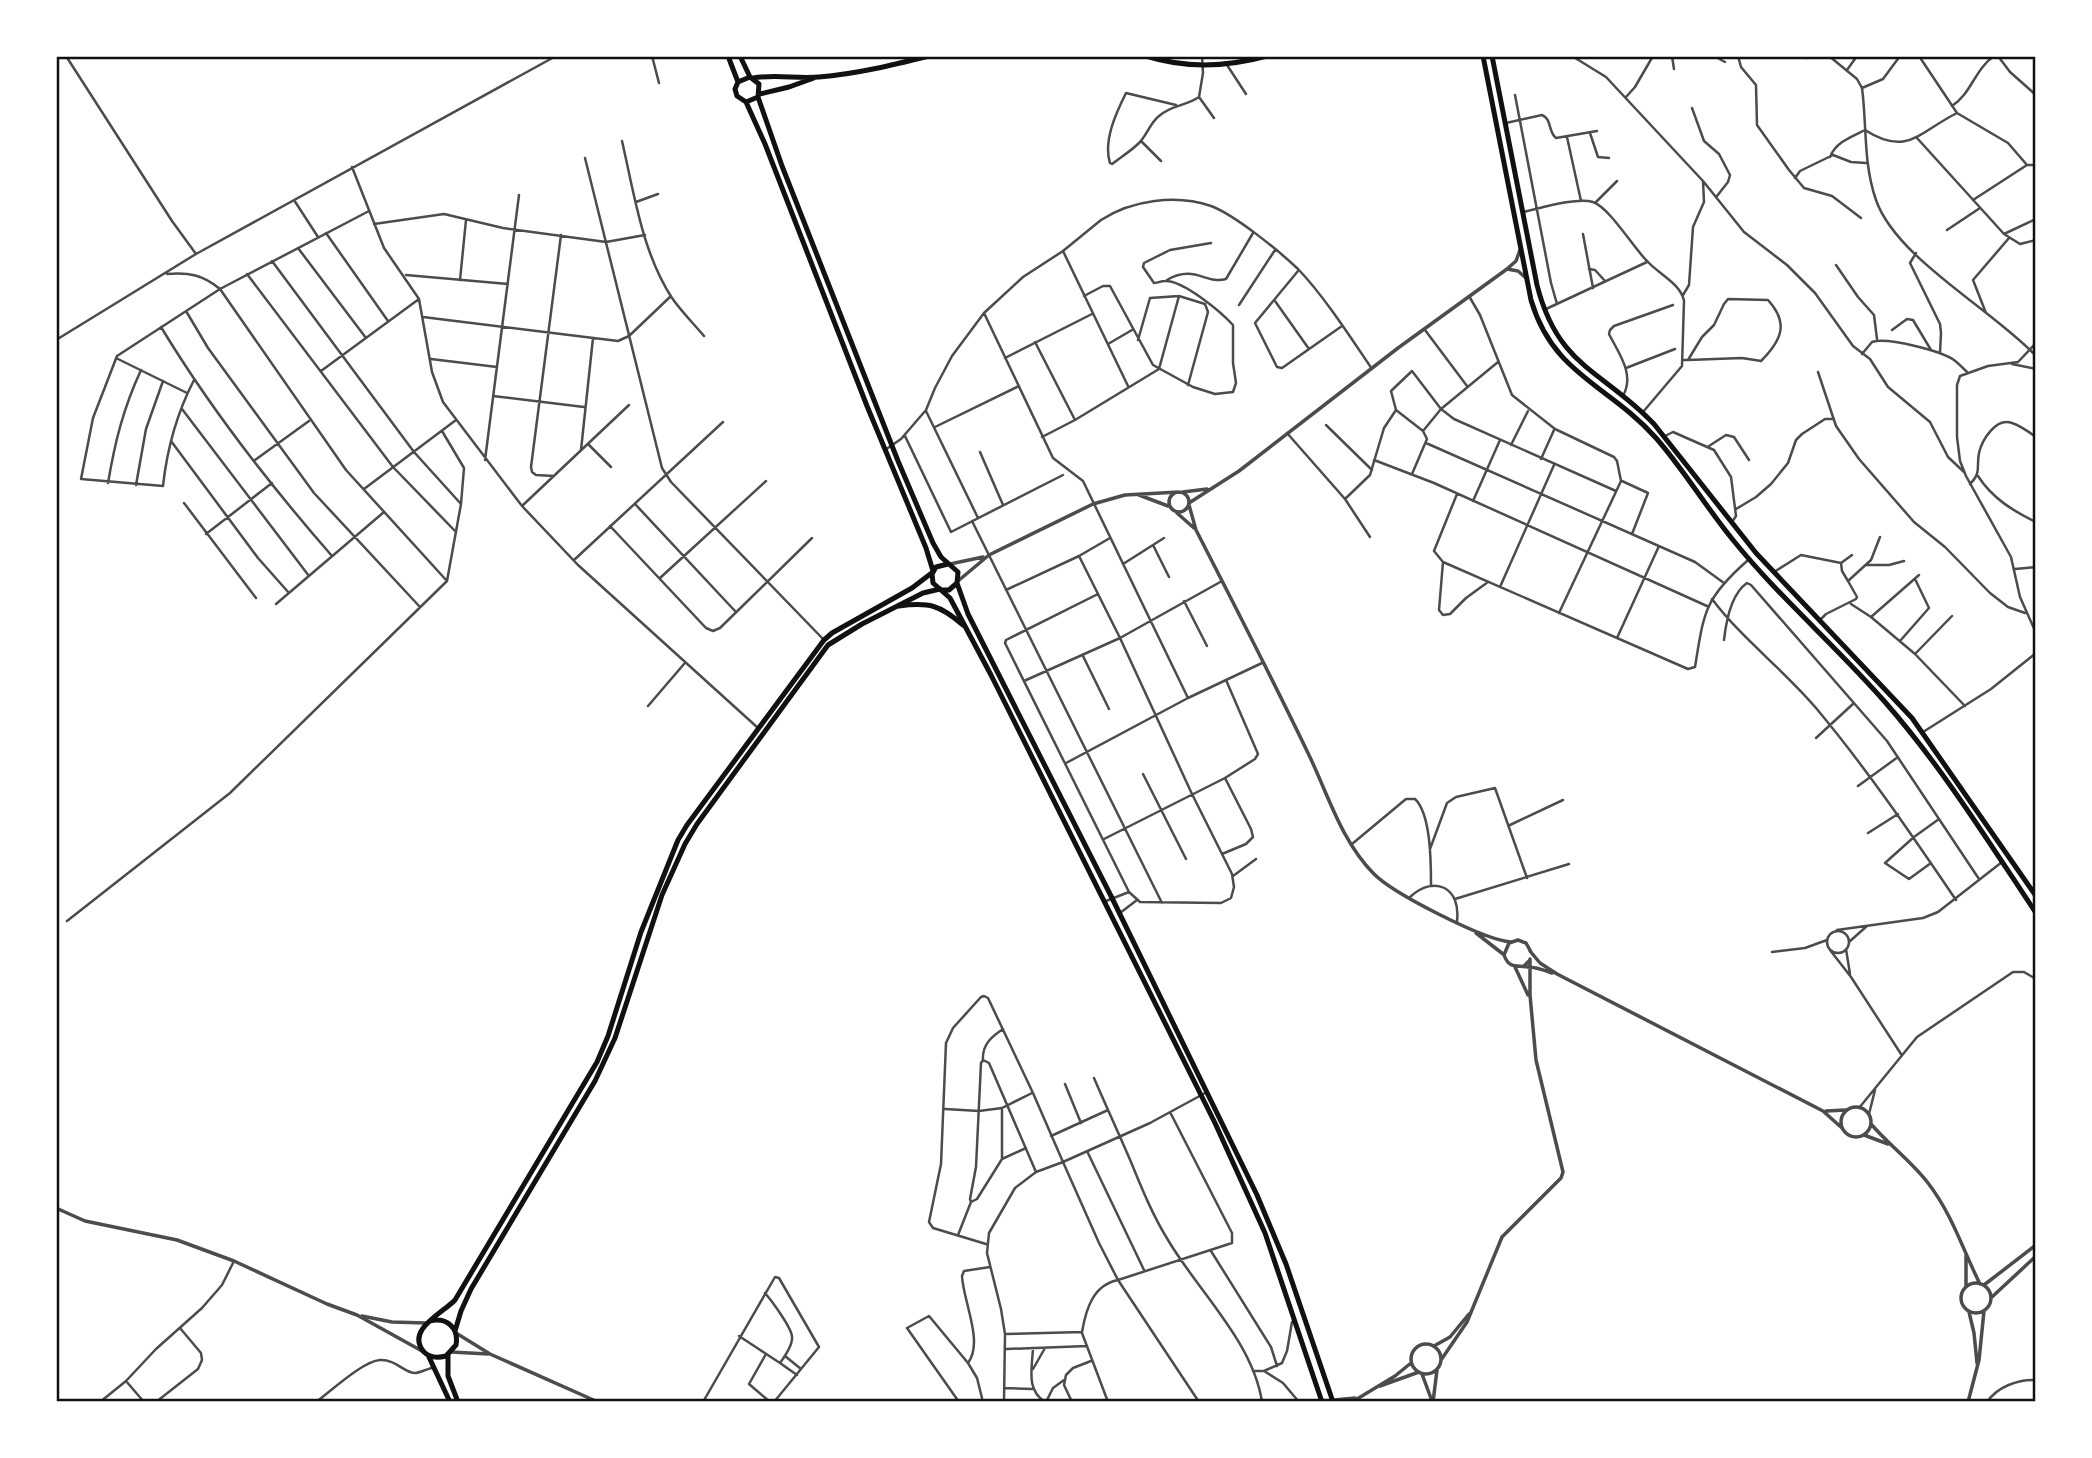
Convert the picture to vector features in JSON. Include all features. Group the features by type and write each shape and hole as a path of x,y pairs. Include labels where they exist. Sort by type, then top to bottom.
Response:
{"main road":[{"path":"729,56 738,82 735,89 737,96 746,102 780,182 926,548 933,572 933,583 950,598 1006,704 1105,902 1204,1093 1257,1195 1286,1264 1334,1400 1322,1402 1265,1233 1204,1093 1112,898 968,614 958,582 958,572 941,557 933,543 782,166 759,95 759,84 751,78 740,56"},
{"path":"738,82 769,76 817,77 875,69 929,56"},
{"path":"1146,56 1203,65 1227,65 1267,56"},
{"path":"1483,56 1535,315 1556,351 1572,369 1628,411 1648,430 1734,541 1885,702 1919,743 2036,913"},
{"path":"1492,56 1544,310 1556,335 1575,359 1643,412 1665,436 1731,523 1774,572 1891,694 1923,733 2036,896"},
{"path":"746,102 759,95 789,88 817,77"},
{"path":"450,1402 419,1344 419,1335 428,1322 455,1300 593,1070 608,1036 641,932 678,839 824,640 912,588 940,564 949,564"},
{"path":"458,1402 448,1376 449,1353 457,1341 456,1332 461,1311 471,1289 609,1053 648,934 690,834 828,645 841,635 923,593 953,588 958,582"},
{"path":"899,606 935,606 965,628"},
{"path":"428,1322 448,1322 456,1332"},
{"path":"426,1353 436,1357 449,1353"}],"street":[{"path":"66,56 196,254"},
{"path":"56,340 196,254 556,56"},
{"path":"652,56 659,83"},
{"path":"1202,56 1199,97 1214,118"},
{"path":"1572,56 1606,77 1717,196 1744,232 1787,265 1815,293 1853,346 1870,359 1883,382 1930,422 1948,457 1964,472"},
{"path":"1626,97 1653,56"},
{"path":"1672,56 1674,69"},
{"path":"1714,56 1725,62"},
{"path":"1738,56 1741,67 1756,85 1757,125 1795,178 1804,188 1840,200 1861,218"},
{"path":"1799,56 1816,56"},
{"path":"1829,56 1847,70 1862,88 1867,163 1882,214 1897,235 1916,253 2011,331 2036,356"},
{"path":"1847,70 1857,56"},
{"path":"1862,88 1887,75 1900,56"},
{"path":"1919,56 1957,113 1987,128 2008,143 2027,164"},
{"path":"1951,106 1963,96 1977,73 1996,56 2036,95"},
{"path":"1227,65 1245,94"},
{"path":"1177,105 1126,93 1110,133 1110,163 1141,141 1156,118 1177,105 1199,97"},
{"path":"1515,95 1557,304"},
{"path":"1692,108 1704,141 1718,154 1730,175 1717,196"},
{"path":"1864,130 1887,142 1898,143 1917,138 1933,125 1957,113"},
{"path":"1506,123 1544,116 1548,119 1553,137 1597,131"},
{"path":"1829,157 1833,149 1864,130"},
{"path":"1590,133 1598,157 1609,158"},
{"path":"1567,137 1580,201"},
{"path":"1917,138 2004,234 2020,244 2036,240"},
{"path":"622,141 645,235 671,296 704,335"},
{"path":"1141,141 1161,161"},
{"path":"1795,178 1800,171 1837,155 1851,162 1867,163"},
{"path":"585,158 660,462 666,475 824,640"},
{"path":"1973,200 2027,164 2036,165"},
{"path":"352,167 390,259 419,299 437,390 456,420 522,506 574,561 684,664 759,729"},
{"path":"1595,203 1617,181"},
{"path":"1643,412 1679,372 1683,360 1683,295 1689,285 1693,227 1704,202 1703,181"},
{"path":"636,202 658,194"},
{"path":"485,460 519,195"},
{"path":"294,200 318,237"},
{"path":"885,450 905,435 926,410 952,356 984,313 1023,277 1063,251 1113,212 1153,202 1168,200 1211,206 1253,233 1298,270 1372,369"},
{"path":"1523,212 1580,201 1595,203 1647,262 1683,295"},
{"path":"1947,230 1980,208"},
{"path":"194,380 181,408 171,441 163,486 81,480 93,418 116,358 220,289 369,211"},
{"path":"374,223 444,214 514,229 606,242 645,235"},
{"path":"460,280 466,219"},
{"path":"2004,234 2036,219"},
{"path":"326,233 388,321"},
{"path":"1212,243 1170,250 1144,263 1144,270 1153,283 1166,281 1180,274 1193,273 1219,281 1226,279 1253,233"},
{"path":"1583,234 1593,288"},
{"path":"554,476 536,475 531,470 561,235"},
{"path":"1986,313 1973,280 2009,238"},
{"path":"298,248 366,338"},
{"path":"1177,513 1183,512 1189,504 1233,475 1507,269 1516,261 1521,248"},
{"path":"1240,305 1275,250"},
{"path":"1063,251 1129,387"},
{"path":"1916,253 1910,263 1940,324 1939,354"},
{"path":"272,261 414,452 461,504"},
{"path":"1544,310 1647,262"},
{"path":"1836,265 1858,298 1874,315 1877,340"},
{"path":"1507,269 1518,271 1527,280"},
{"path":"1589,269 1595,270 1606,282"},
{"path":"1298,270 1254,325 1277,367 1282,368 1342,326"},
{"path":"164,275 196,274 220,289 346,470 447,581"},
{"path":"247,274 393,467 456,532"},
{"path":"404,275 508,284"},
{"path":"1084,296 1103,286 1110,286 1149,360 1159,369 1188,385 1213,393 1235,390 1237,383 1233,363 1233,325 1217,307 1177,284 1166,281"},
{"path":"423,317 618,341 629,336 671,296"},
{"path":"1138,340 1150,298 1179,296 1205,304 1208,312 1188,385"},
{"path":"1042,437 1159,369 1179,296"},
{"path":"1469,296 1480,316 1512,395 1555,429 1614,457 1617,461 1621,481 1559,613"},
{"path":"321,371 419,299"},
{"path":"1683,360 1688,360 1742,358 1761,361 1781,330 1779,315 1768,300 1728,299 1714,325 1702,337 1688,360"},
{"path":"1275,301 1309,349"},
{"path":"1623,396 1629,383 1609,334 1611,328 1673,305"},
{"path":"186,311 208,348 314,493 419,607"},
{"path":"984,313 1042,437 1057,463 1083,481 1188,698"},
{"path":"1005,358 1092,314"},
{"path":"1892,330 1907,319 1913,320 1932,352"},
{"path":"161,327 194,380 331,556"},
{"path":"1424,329 1468,386"},
{"path":"1107,344 1132,330"},
{"path":"580,451 593,338"},
{"path":"1863,354 1872,342 1877,340 1939,354 1954,360 1967,372"},
{"path":"1035,342 1075,420"},
{"path":"2012,364 2021,360 2036,343"},
{"path":"1625,368 1675,349"},
{"path":"116,358 187,393"},
{"path":"430,359 497,367"},
{"path":"1423,431 1441,409 1498,362"},
{"path":"2036,369 2012,364 1988,366 1960,376 1957,385 1957,437 1964,472 2008,550 2026,613 2036,634"},
{"path":"108,483 118,427 126,401 141,370"},
{"path":"1412,474 1426,443 1423,431 1396,410 1391,391 1412,371 1441,409 1454,419 1616,491"},
{"path":"1818,372 1834,419 1859,459 1914,522 1945,547 2000,602 2026,613"},
{"path":"136,485 146,429 163,381"},
{"path":"935,427 1019,386"},
{"path":"493,396 585,407"},
{"path":"522,506 629,405"},
{"path":"181,408 309,576"},
{"path":"926,410 978,518"},
{"path":"1345,499 1373,470 1384,428 1396,410"},
{"path":"1511,445 1529,410"},
{"path":"1736,509 1771,484 1788,463 1796,440 1802,434 1825,419 1834,419"},
{"path":"255,460 310,420"},
{"path":"364,489 456,420"},
{"path":"574,561 723,422"},
{"path":"2036,437 2015,424 2000,423 1989,433 1980,449 1978,477 2007,507 2036,522"},
{"path":"1326,425 1373,470"},
{"path":"1541,459 1555,429"},
{"path":"67,921 230,793 447,581 461,504 464,468 442,431"},
{"path":"1665,436 1673,432 1714,450 1731,477 1737,516 1731,523"},
{"path":"1287,433 1345,499 1370,537"},
{"path":"905,435 951,532 1063,475"},
{"path":"1709,446 1726,435 1734,437 1749,460"},
{"path":"1472,502 1500,440"},
{"path":"171,441 258,558 289,593"},
{"path":"1426,443 1695,562 1724,583"},
{"path":"588,444 611,467"},
{"path":"979,452 1003,505"},
{"path":"1374,460 1588,551 1707,606"},
{"path":"1500,587 1553,465"},
{"path":"1970,484 1978,477"},
{"path":"660,578 766,481"},
{"path":"1621,481 1648,493 1632,534"},
{"path":"206,534 272,483"},
{"path":"949,564 989,555 1093,504 1114,497 1212,487"},
{"path":"1180,492 1187,496 1196,530 1264,662 1314,765 1335,816 1374,874 1394,889 1475,932 1511,942 1522,941 1540,963 1557,974 1824,1111 1853,1137 1864,1135 1889,1144"},
{"path":"1169,507 1170,497 1180,492"},
{"path":"1137,494 1169,507 1196,530"},
{"path":"1457,494 1434,551 1443,562 1691,670 1695,667 1707,606 1724,583 1750,558"},
{"path":"184,503 256,598"},
{"path":"635,504 736,612"},
{"path":"276,604 384,512"},
{"path":"972,521 1162,903"},
{"path":"610,526 709,630 717,631 812,538"},
{"path":"1848,581 1867,565 1875,553 1880,537"},
{"path":"1006,590 1079,556 1110,538"},
{"path":"1123,564 1164,538"},
{"path":"1153,545 1169,577"},
{"path":"1618,638 1659,546"},
{"path":"958,582 989,555"},
{"path":"1774,572 1801,555 1841,564 1853,555"},
{"path":"1079,556 1098,594 1120,638 1233,876 1233,893 1224,903 1162,903 1137,900 1129,892 1005,641 1098,594"},
{"path":"1867,565 1889,565 1904,561"},
{"path":"1443,562 1439,610 1443,615 1450,614 1488,582"},
{"path":"1820,620 1857,597 1842,571 1841,564"},
{"path":"2014,569 2036,567"},
{"path":"1871,617 1919,575"},
{"path":"1900,641 1929,608 1915,579"},
{"path":"1024,681 1120,638 1222,580"},
{"path":"1724,640 1727,618 1741,587 1746,583 1751,585 1898,757 1979,879"},
{"path":"1712,598 1727,618 1814,705 1872,777 1955,900"},
{"path":"1184,601 1207,646"},
{"path":"1850,603 1915,654 1965,706"},
{"path":"1915,654 1952,616"},
{"path":"1923,733 1991,689 2036,653"},
{"path":"1083,656 1109,709"},
{"path":"1066,763 1188,698 1264,662"},
{"path":"648,706 684,664"},
{"path":"1104,839 1225,778 1255,759 1258,754 1226,680"},
{"path":"1815,738 1854,703"},
{"path":"1858,786 1898,757"},
{"path":"1143,774 1186,859"},
{"path":"1222,854 1246,844 1253,837 1225,778"},
{"path":"1430,849 1447,803 1456,797 1495,788 1527,878"},
{"path":"1352,844 1406,799 1419,802 1430,849 1431,885"},
{"path":"1510,825 1563,800"},
{"path":"1868,833 1898,814"},
{"path":"1930,863 1909,879 1886,865 1887,860 1940,818"},
{"path":"1233,876 1256,859"},
{"path":"1901,1054 1851,977 1830,950 1827,940 1830,934 1837,930 1869,924 1923,918 1938,912 2002,862"},
{"path":"1455,899 1569,864"},
{"path":"1410,897 1417,890 1431,885 1443,888 1455,899 1457,923"},
{"path":"1105,902 1129,892"},
{"path":"1119,914 1137,900"},
{"path":"1851,977 1846,950 1856,933 1869,924"},
{"path":"1837,930 1844,932 1849,942"},
{"path":"1475,932 1504,955 1507,963 1515,967 1526,966 1557,974"},
{"path":"1772,952 1805,948 1827,940"},
{"path":"1504,955 1506,946 1511,942"},
{"path":"1830,950 1837,953 1846,950"},
{"path":"1432,1402 1441,1360 1465,1326 1500,1241 1510,1227 1561,1178 1563,1172 1537,1064 1526,966 1530,951"},
{"path":"1515,967 1530,1004"},
{"path":"1824,1111 1859,1108 1901,1054 1929,1027 2013,972 2024,972 2036,979"},
{"path":"986,1244 933,1228 929,1222 941,1164 946,1043 953,1028 984,996 988,998 1033,1093 1098,1243 1118,1280 1199,1402"},
{"path":"958,1236 971,1202 976,1167 982,1051 1003,1029"},
{"path":"983,1060 989,1063 1036,1172"},
{"path":"1094,1078 1149,1205 1181,1259 1218,1310 1253,1371 1262,1402"},
{"path":"1065,1084 1081,1123"},
{"path":"1876,1087 1868,1114 1871,1125 1928,1182 1950,1216 1991,1299"},
{"path":"945,1109 979,1111 1002,1108 1033,1093"},
{"path":"1004,1402 1004,1334 986,1244 989,1233 1015,1188 1036,1172 1120,1137 1204,1093"},
{"path":"971,1202 977,1199 1002,1159 1002,1108"},
{"path":"1859,1108 1868,1114"},
{"path":"1051,1136 1108,1110"},
{"path":"1842,1128 1842,1116 1847,1110"},
{"path":"1108,1402 1082,1332 1097,1290 1144,1270 1232,1243 1232,1233 1170,1112"},
{"path":"1864,1135 1871,1125"},
{"path":"1002,1159 1026,1148"},
{"path":"1087,1151 1144,1270"},
{"path":"56,1208 85,1221 177,1240 234,1261 357,1315 391,1322 428,1322"},
{"path":"1966,1287 1982,1285 2036,1245"},
{"path":"1965,1250 1966,1287 1961,1300 1968,1311 1974,1333 1977,1365"},
{"path":"1210,1251 1271,1347 1277,1366"},
{"path":"1968,1402 1977,1365 1985,1310 2009,1279 2036,1256"},
{"path":"100,1402 126,1381 202,1308 222,1285 234,1261"},
{"path":"968,1363 973,1356 973,1343 962,1276 964,1271 990,1266"},
{"path":"703,1402 773,1278 779,1278 819,1344 819,1349 772,1402 749,1384 766,1354"},
{"path":"764,1293 791,1332 792,1340 780,1363"},
{"path":"1968,1311 1976,1313 1985,1310"},
{"path":"1432,1402 1420,1373 1412,1363 1412,1355 1416,1348 1422,1345 1434,1346 1448,1339 1470,1313"},
{"path":"357,1315 426,1353"},
{"path":"958,1402 907,1328 929,1316 968,1363 977,1378 982,1398"},
{"path":"1253,1371 1264,1371 1277,1366 1286,1357 1294,1316"},
{"path":"156,1402 198,1369 202,1360 201,1353 180,1328"},
{"path":"456,1332 490,1354 598,1402"},
{"path":"1004,1334 1082,1332"},
{"path":"739,1336 797,1375"},
{"path":"1004,1349 1087,1346"},
{"path":"1434,1346 1441,1360"},
{"path":"1033,1348 1032,1390 1046,1402 1053,1388 1064,1380 1068,1371 1091,1360"},
{"path":"1032,1371 1045,1348"},
{"path":"449,1353 490,1354"},
{"path":"785,1356 801,1370"},
{"path":"316,1402 359,1370 379,1360 397,1363 416,1373 433,1367"},
{"path":"1378,1387 1412,1363"},
{"path":"1352,1402 1378,1387 1437,1370"},
{"path":"1264,1371 1279,1379 1299,1402"},
{"path":"1064,1380 1072,1402"},
{"path":"1987,1402 1992,1394 2021,1380 2036,1380"},
{"path":"126,1381 144,1402"},
{"path":"1004,1388 1032,1390"},
{"path":"1290,1392 1292,1402"},
{"path":"1334,1400 1360,1396"}]}
